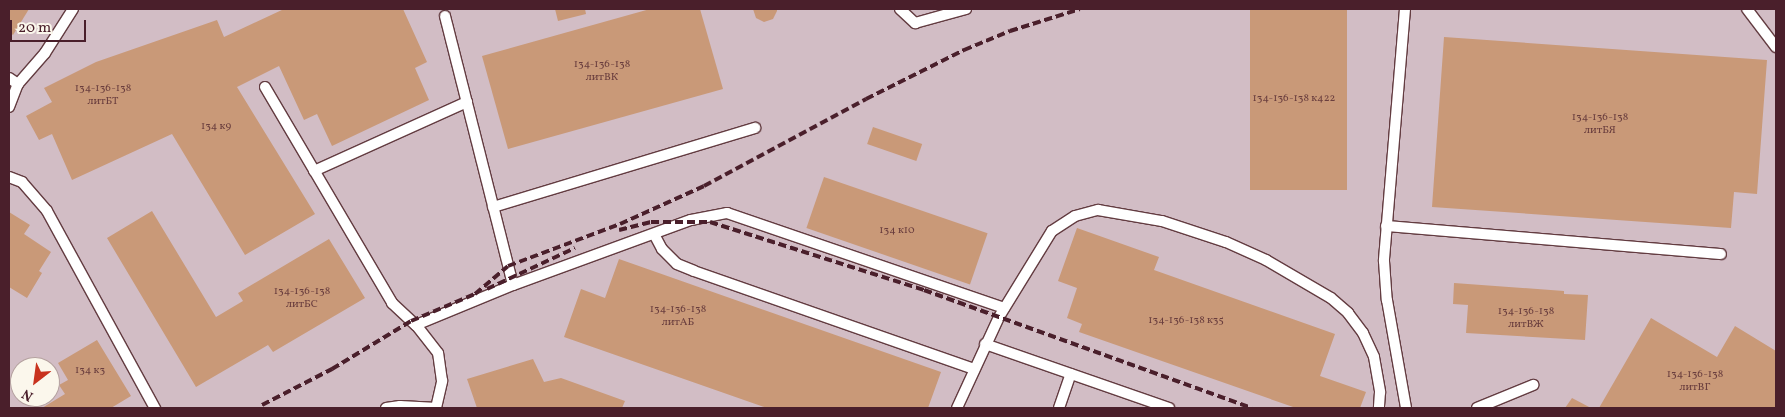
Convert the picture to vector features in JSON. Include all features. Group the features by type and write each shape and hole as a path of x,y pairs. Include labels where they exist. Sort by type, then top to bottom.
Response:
{"lane":[{"path":"9,107 13,81 44,54 73,9"},
{"path":"900,9 915,23 966,9"},
{"path":"1404,9 1386,226 1385,279 1406,408"},
{"path":"1747,9 1776,48"},
{"path":"445,16 513,285"},
{"path":"265,87 392,303 416,325 438,353 442,381 434,408 400,406 386,408"},
{"path":"314,171 466,102"},
{"path":"493,207 755,128"},
{"path":"9,177 22,182 47,211 155,408"},
{"path":"957,408 985,344 1004,308 1052,231 1075,216 1098,210 1162,221 1226,242 1266,260 1331,298 1348,314 1363,333 1374,357 1380,392 1379,408"},
{"path":"416,325 513,285 691,220 727,213 1004,308"},
{"path":"1386,226 1721,254"},
{"path":"654,234 662,249 677,264 974,369"},
{"path":"985,344 1169,408"},
{"path":"1059,408 1071,374"},
{"path":"1478,408 1533,385"}],"shaded area":[{"path":"9,9 1776,9 1776,408 9,408"}],"building":[{"path":"9,9 29,9 13,35 9,32"},
{"path":"284,9 403,9 427,62 415,68 429,100 332,146 317,114 304,120 279,66 237,87 315,214 245,255 172,134 72,180 52,134 39,140 26,116 52,102 44,88 96,62 217,20 224,37"},
{"path":"555,9 585,9 586,14 558,21"},
{"path":"650,9 700,9 723,89 508,149 482,56"},
{"path":"753,9 777,9 777,11 773,19 764,22 756,18"},
{"path":"1250,9 1347,9 1347,190 1250,190"},
{"path":"1444,37 1767,60 1757,194 1734,192 1731,228 1432,207"},
{"path":"873,127 922,144 916,161 867,144"},
{"path":"824,177 988,233 970,284 806,228"},
{"path":"152,211 216,317 243,301 238,293 329,239 365,298 273,352 268,345 196,387 107,238"},
{"path":"9,212 30,225 24,234 51,252 39,271 42,273 27,298 9,287"},
{"path":"1077,228 1159,257 1154,270 1335,334 1320,376 1366,392 1360,408 1296,408 1079,332 1082,324 1067,318 1077,288 1058,281"},
{"path":"619,259 941,372 928,408 767,408 564,337 581,289 605,298"},
{"path":"1454,283 1564,291 1564,294 1588,295 1585,340 1466,333 1468,305 1453,304"},
{"path":"1651,318 1717,357 1735,326 1776,351 1776,408 1599,408"},
{"path":"97,340 131,396 111,408 42,408 60,407 60,397 65,394 60,384 68,380 60,366 60,362"},
{"path":"533,359 544,382 561,378 625,401 622,408 477,408 467,379"},
{"path":"1572,398 1591,408 1565,408"}],"railway":[{"path":"262,405 332,369 411,321 475,294 508,266 620,224 704,186 866,99 964,50 1010,31 1080,9"},
{"path":"619,230 651,222 710,222 924,290 1251,408"},
{"path":"487,289 575,248"}]}
